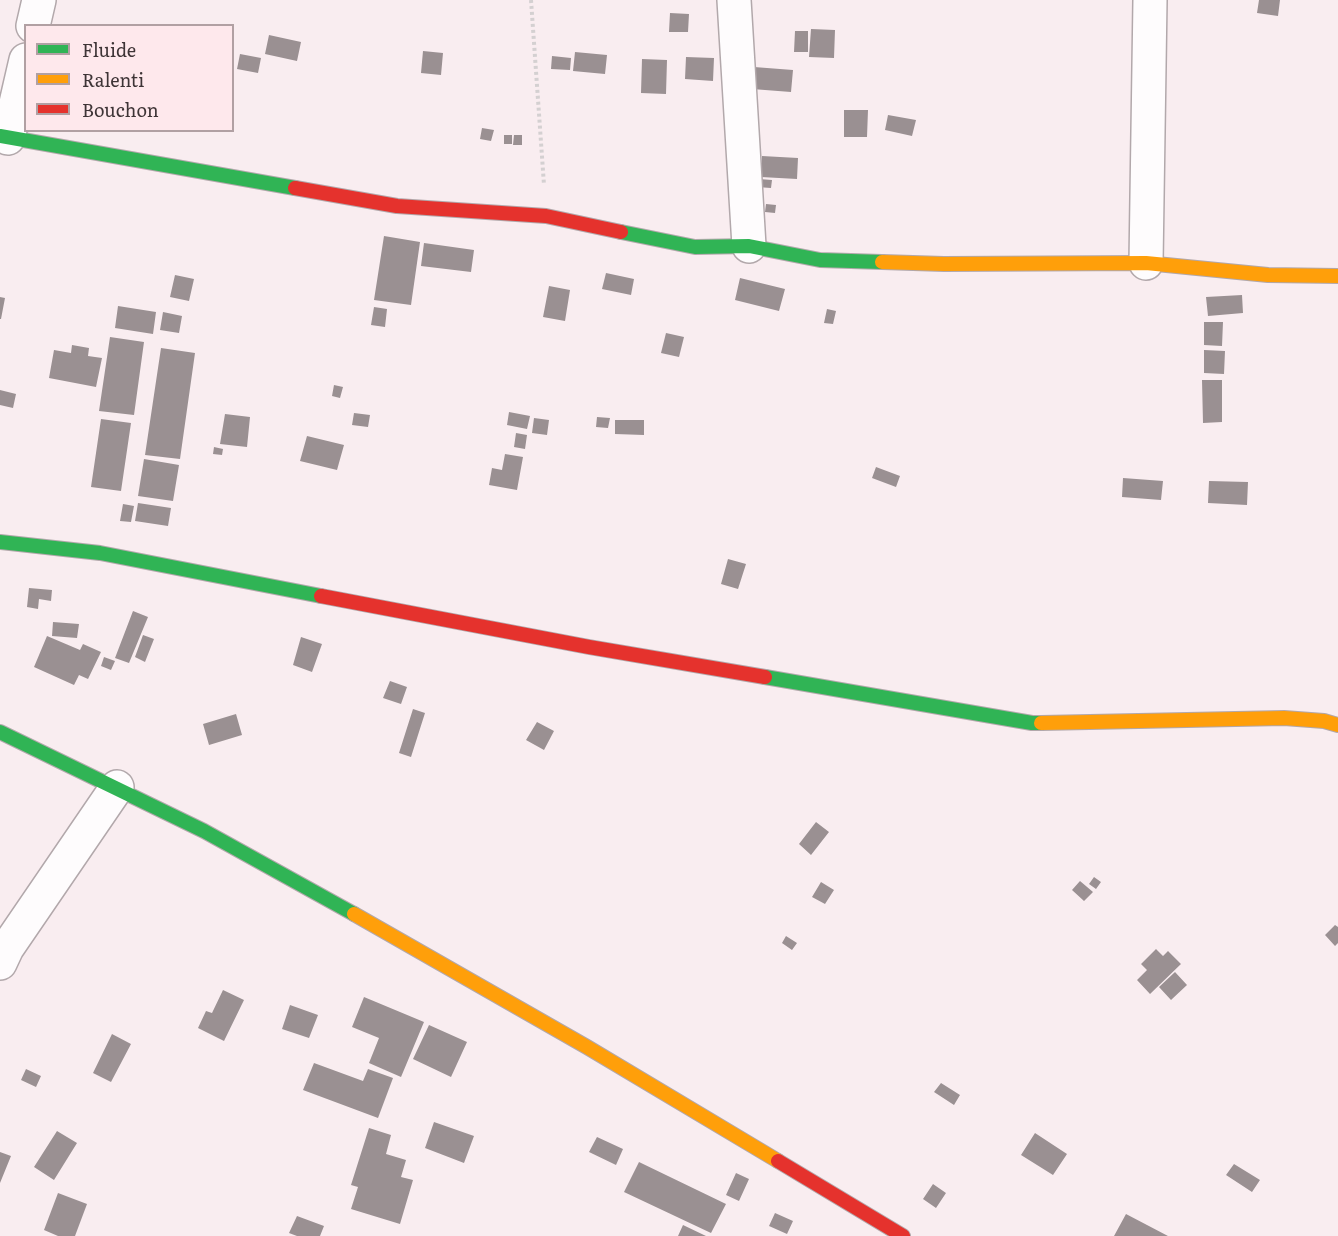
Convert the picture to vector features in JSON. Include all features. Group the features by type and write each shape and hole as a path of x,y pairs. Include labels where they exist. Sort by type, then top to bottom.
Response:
{"main road":[{"path":"4,137 397,206 546,216 695,247 749,246 820,260 944,264 1146,263 1268,274 1338,276"},
{"path":"0,542 100,553 589,647 1032,723 1284,718 1324,721 1338,725"},
{"path":"0,732 204,831 442,963 587,1047 866,1227 903,1236"}],"street":[{"path":"33,24 39,0"},
{"path":"735,0 749,246"},
{"path":"1146,263 1150,0"},
{"path":"4,137 24,67"},
{"path":"0,963 7,948 117,787"}],"path":[{"path":"531,0 546,216"}],"building":[{"path":"1259,0 1280,0 1278,16 1257,13"},
{"path":"670,13 689,14 688,32 669,32"},
{"path":"811,29 835,30 834,58 809,57"},
{"path":"795,31 808,31 808,52 794,52"},
{"path":"269,35 301,42 297,61 265,54"},
{"path":"423,51 443,53 441,75 421,73"},
{"path":"575,52 607,55 605,74 573,71"},
{"path":"240,54 261,58 258,73 237,69"},
{"path":"552,56 571,58 570,70 551,69"},
{"path":"686,57 714,58 713,81 685,79"},
{"path":"642,59 667,60 666,94 641,93"},
{"path":"754,67 793,70 791,92 752,89"},
{"path":"844,110 868,110 867,137 844,137"},
{"path":"888,115 916,120 912,136 885,130"},
{"path":"482,128 494,130 491,141 480,139"},
{"path":"504,135 512,135 512,144 504,144"},
{"path":"514,135 522,135 522,145 513,145"},
{"path":"762,156 798,158 797,179 761,177"},
{"path":"759,179 772,180 771,188 757,187"},
{"path":"766,204 776,205 775,213 765,212"},
{"path":"384,236 420,242 411,305 374,300"},
{"path":"424,243 474,250 471,272 421,266"},
{"path":"606,273 634,279 631,295 602,289"},
{"path":"175,275 194,279 189,301 170,297"},
{"path":"740,278 785,289 779,311 735,300"},
{"path":"549,286 570,290 565,321 543,317"},
{"path":"1242,295 1243,313 1208,316 1206,297"},
{"path":"0,297 5,298 1,319 0,319"},
{"path":"118,306 156,312 153,334 115,328"},
{"path":"374,307 387,309 385,327 371,325"},
{"path":"827,309 836,311 833,324 824,323"},
{"path":"163,312 182,316 179,333 160,330"},
{"path":"1204,322 1223,322 1222,346 1204,345"},
{"path":"666,333 684,337 679,357 661,353"},
{"path":"110,337 144,342 134,415 99,411"},
{"path":"72,345 89,348 88,356 102,358 96,387 49,378 54,350 71,353"},
{"path":"161,348 195,353 180,459 145,455"},
{"path":"1204,350 1225,351 1224,374 1204,373"},
{"path":"1202,380 1222,380 1222,422 1203,423"},
{"path":"334,385 343,387 340,398 332,396"},
{"path":"0,390 16,394 13,408 0,405"},
{"path":"509,412 530,416 527,429 507,425"},
{"path":"354,413 370,415 368,427 352,425"},
{"path":"225,414 250,417 247,447 220,444"},
{"path":"597,417 610,418 608,428 596,427"},
{"path":"534,418 549,420 547,435 532,433"},
{"path":"101,419 131,423 121,491 91,487"},
{"path":"615,420 644,420 644,435 615,434"},
{"path":"516,433 527,435 525,449 514,447"},
{"path":"307,436 344,445 337,470 300,461"},
{"path":"214,447 223,449 222,455 213,454"},
{"path":"505,454 523,457 517,490 489,485 492,468 502,470"},
{"path":"144,459 179,465 173,501 138,496"},
{"path":"876,467 900,476 896,487 872,478"},
{"path":"1123,478 1163,481 1161,500 1122,497"},
{"path":"1209,481 1248,482 1247,505 1208,503"},
{"path":"138,503 171,508 168,526 135,521"},
{"path":"123,504 134,506 131,522 120,521"},
{"path":"728,559 746,564 738,589 721,584"},
{"path":"29,588 52,590 51,601 39,599 38,609 27,607"},
{"path":"133,611 148,617 129,663 115,658"},
{"path":"53,622 79,624 77,638 52,636"},
{"path":"143,635 154,639 145,662 135,657"},
{"path":"47,636 80,650 83,644 101,652 88,679 79,675 74,685 34,667"},
{"path":"301,637 322,644 312,672 293,665"},
{"path":"104,657 115,661 111,670 101,666"},
{"path":"390,681 407,687 401,704 383,698"},
{"path":"413,709 425,713 411,757 399,753"},
{"path":"236,714 242,735 209,745 203,724"},
{"path":"537,722 554,731 544,750 526,740"},
{"path":"816,822 829,832 811,855 799,844"},
{"path":"1094,877 1101,882 1096,889 1089,884"},
{"path":"1080,881 1093,892 1084,901 1072,890"},
{"path":"821,882 834,890 825,904 812,897"},
{"path":"1335,925 1338,927 1338,943 1335,946 1325,935"},
{"path":"786,936 797,943 792,950 782,943"},
{"path":"1156,949 1163,956 1168,951 1181,964 1150,994 1137,980 1147,970 1141,964"},
{"path":"1175,972 1187,985 1171,1000 1159,987"},
{"path":"223,990 244,1000 224,1041 198,1028 206,1011 212,1013"},
{"path":"364,997 424,1022 401,1077 369,1063 379,1038 352,1027"},
{"path":"290,1005 318,1015 309,1038 282,1029"},
{"path":"429,1025 467,1042 451,1077 413,1059"},
{"path":"112,1034 131,1044 111,1082 93,1073"},
{"path":"314,1063 363,1081 368,1069 393,1078 378,1118 303,1090"},
{"path":"26,1069 41,1076 36,1087 21,1080"},
{"path":"941,1083 960,1095 954,1105 934,1092"},
{"path":"434,1122 474,1136 464,1163 425,1148"},
{"path":"369,1128 391,1135 386,1154 406,1160 401,1177 413,1180 400,1224 351,1209 358,1187 351,1185"},
{"path":"57,1131 77,1143 54,1180 34,1167"},
{"path":"1035,1133 1067,1154 1053,1175 1021,1155"},
{"path":"597,1137 623,1149 616,1165 589,1152"},
{"path":"0,1152 11,1156 0,1183"},
{"path":"639,1162 726,1204 711,1233 624,1192"},
{"path":"1234,1164 1260,1180 1252,1192 1226,1175"},
{"path":"736,1173 749,1179 739,1201 726,1195"},
{"path":"933,1184 946,1193 936,1208 923,1199"},
{"path":"58,1193 87,1204 75,1236 58,1236 44,1230"},
{"path":"775,1213 793,1221 787,1234 769,1226"},
{"path":"1126,1214 1168,1236 1114,1236"},
{"path":"297,1216 324,1226 320,1236 297,1236 289,1233"},
{"path":"683,1225 706,1236 678,1236"}],"traffic: fast":[{"path":"0,136 295,188"},
{"path":"621,232 695,247 749,246 820,260 882,262"},
{"path":"0,542 100,553 321,596"},
{"path":"765,677 1041,723"},
{"path":"0,732 204,831 354,914"}],"traffic: slow":[{"path":"882,262 1146,263 1268,275 1338,276"},
{"path":"1041,723 1284,718 1324,721 1338,725"},
{"path":"354,914 587,1047 778,1161"}],"traffic: jam":[{"path":"295,188 397,206 546,216 621,232"},
{"path":"321,596 589,647 765,677"},
{"path":"778,1161 903,1236"}]}
